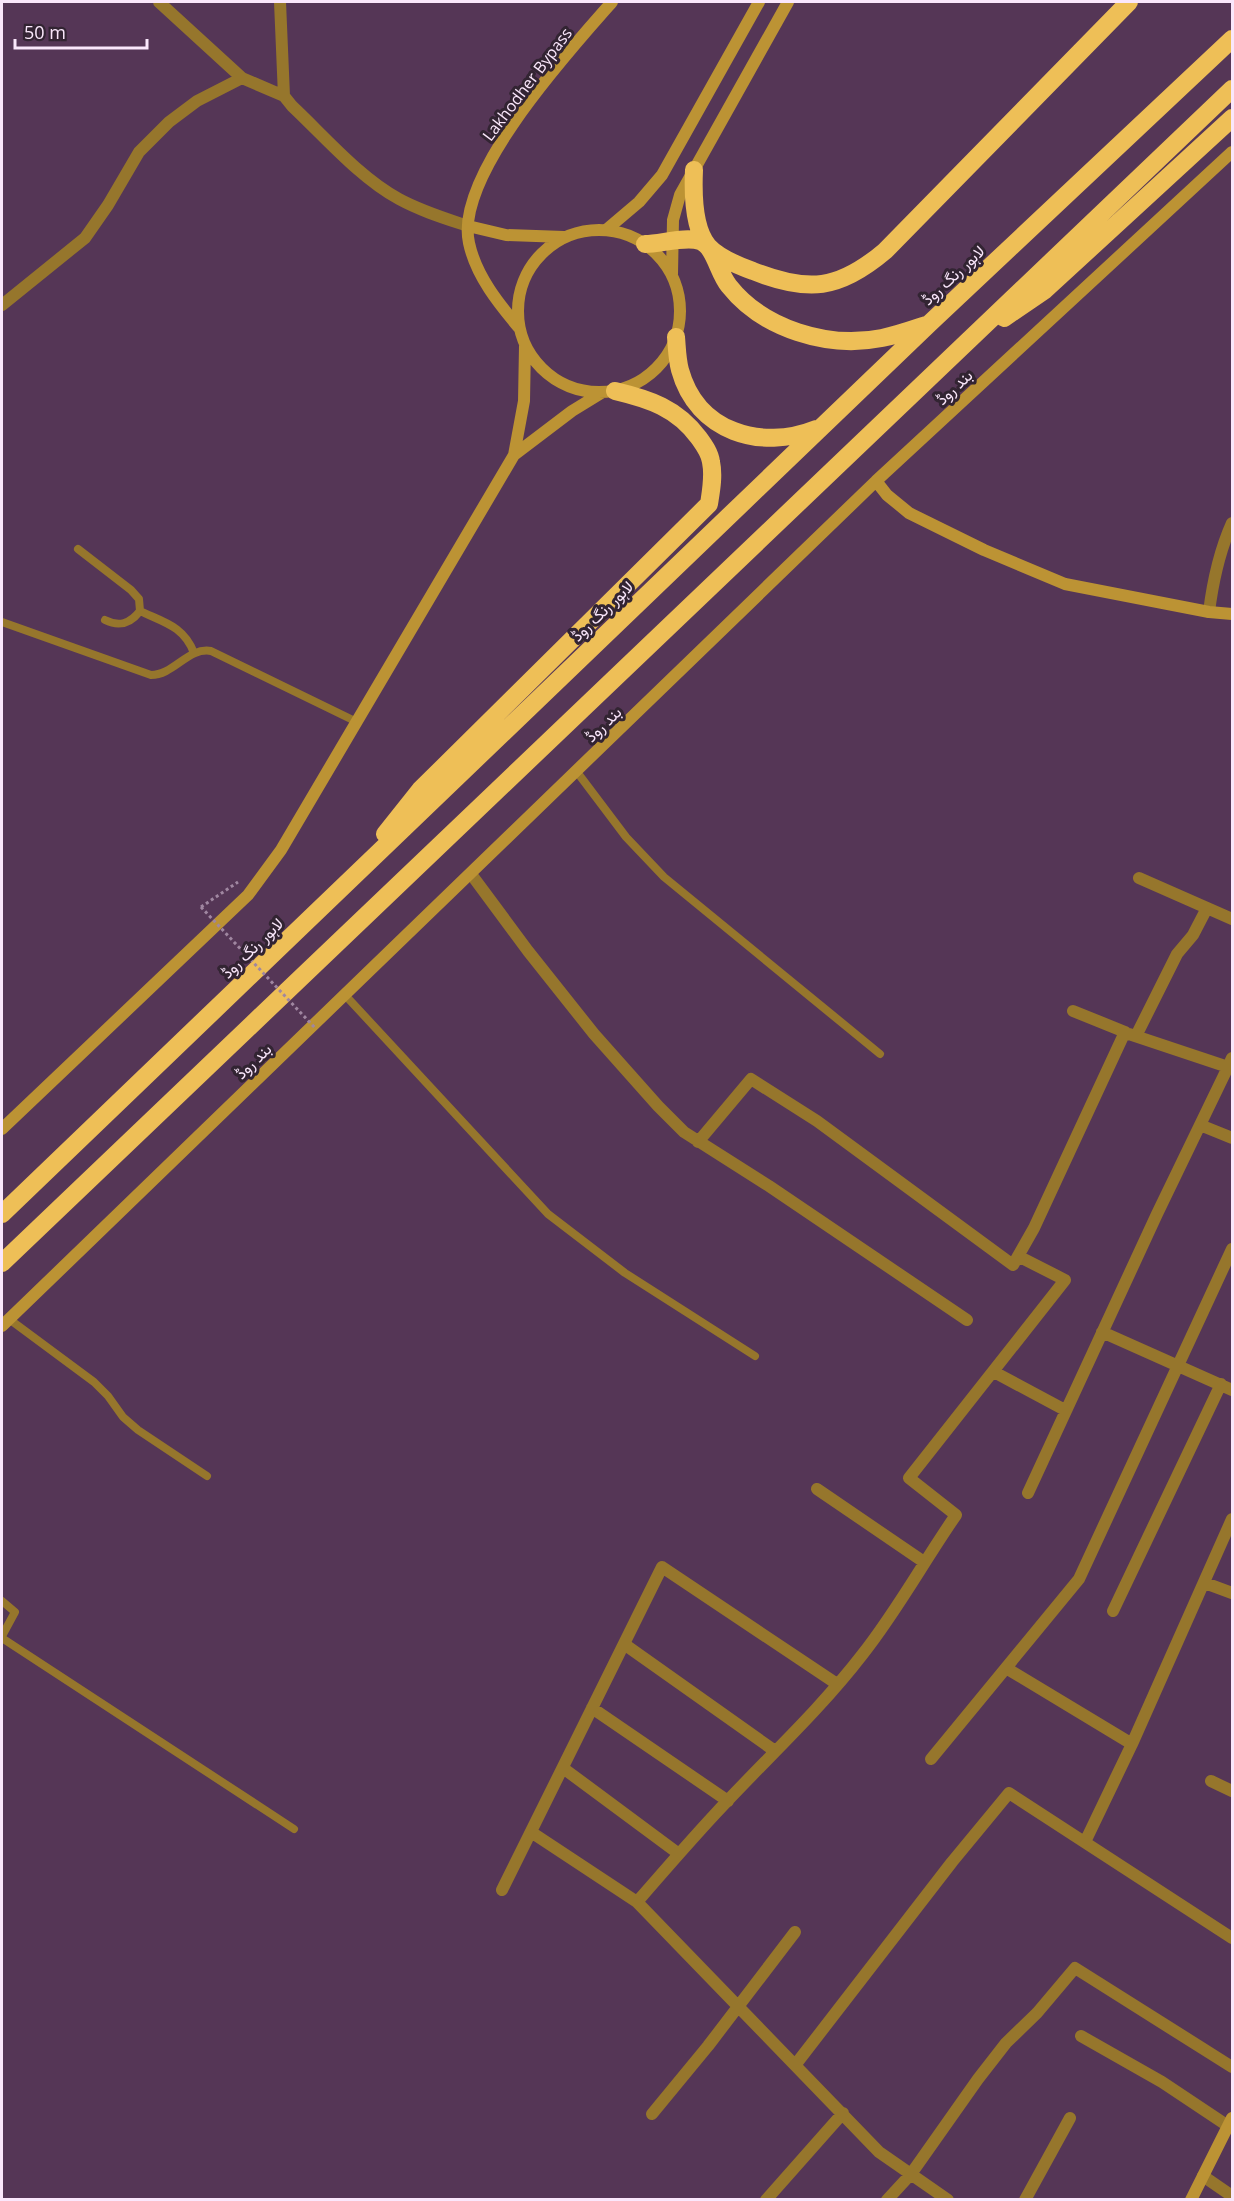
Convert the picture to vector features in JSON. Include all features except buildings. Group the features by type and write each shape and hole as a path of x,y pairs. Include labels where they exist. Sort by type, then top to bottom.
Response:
{"highway":[{"path":"645,244 697,240 744,268 786,283 800,285 829,283 846,278 866,267 885,251 1129,2"},
{"name":"لاہور رنگ روڈ","path":"2,1214 930,323 1233,39"},
{"path":"2,1263 964,343 1233,89"},
{"path":"964,343 1045,290 1233,118"},
{"path":"694,170 693,197 699,226 724,280 736,294 759,313 797,332 827,339 859,341 880,338 930,323"},
{"path":"676,337 680,371 686,387 706,413 720,424 750,437 784,439 816,429 830,420"},
{"path":"343,887 420,790 709,504 711,461 705,446 691,427 675,412 657,403 609,392"}],"main road":[{"name":"Lakhodher Bypass","path":"468,226 476,191 501,143 538,92 612,2"},
{"path":"606,230 639,202 662,175 759,2"},
{"path":"514,455 572,411 609,392 635,384 652,372 667,356 680,322 680,306 672,275 675,207 788,2"},
{"name":"بند روڈ","path":"5,1322 876,481 1233,152"},
{"path":"520,329 496,300 481,273 468,242 468,226 506,235 566,237 592,230 606,230 626,235 645,244 665,263 672,275"},
{"path":"2,1129 248,895 281,850 514,455 524,401 525,346 520,329 518,307 522,285 532,265 547,249 566,237"},
{"path":"525,346 539,366 557,381 579,390 609,392"},
{"path":"876,481 887,495 909,513 984,550 1065,584 1209,612 1233,614"},
{"path":"1191,2199 1230,2122"}],"street":[{"path":"159,2 247,80 288,101 368,178 390,193 433,215 468,226"},
{"path":"280,2 288,101"},
{"path":"2,305 85,238 108,206 139,152 169,122 196,101 247,80"},
{"path":"1209,612 1214,576 1224,541 1233,523"},
{"path":"471,874 594,1034 684,1132 769,1186 966,1320"},
{"path":"1139,878 1233,919"},
{"path":"698,1142 751,1079 817,1121 1013,1265 1034,1228 1130,1034 1207,908"},
{"path":"1028,1492 1230,1063 1130,1034 1072,1011"},
{"path":"1200,1125 1233,1138"},
{"path":"931,1759 1079,1579 1233,1249"},
{"path":"637,1902 861,1656 904,1598 924,1562 956,1515 909,1478 1065,1280 1018,1256"},
{"path":"1102,1332 1227,1387 1113,1611"},
{"path":"994,1372 1065,1410"},
{"path":"817,1489 924,1562"},
{"path":"1085,1842 1132,1744 1233,1519"},
{"path":"502,1890 662,1567 837,1684"},
{"path":"1205,1583 1233,1593"},
{"path":"624,1644 775,1751"},
{"path":"1006,1668 1132,1744"},
{"path":"592,1708 728,1801"},
{"path":"562,1768 679,1854"},
{"path":"1211,1781 1233,1791"},
{"path":"796,2064 952,1862 1009,1793 1233,1938"},
{"path":"531,1832 637,1902 879,2152 948,2199"},
{"path":"652,2114 708,2046 795,1932"},
{"path":"887,2199 911,2174 1006,2043 1037,2013 1075,1968 1233,2067"},
{"path":"1081,2036 1230,2122"},
{"path":"766,2199 843,2113"},
{"path":"1025,2199 1070,2118"},
{"path":"1203,2176 1233,2196"}],"lane":[{"path":"78,549 131,590 140,600 140,611 132,620 123,624 114,624 105,620"},
{"path":"140,611 176,628 190,641 194,653"},
{"path":"2,622 151,675 163,672 203,649 211,651 357,722"},
{"path":"577,772 626,837 664,877 880,1054"},
{"path":"345,995 548,1214 625,1273 755,1356"},
{"path":"5,1322 94,1382 108,1396 123,1417 138,1430 207,1476"},
{"path":"2,1601 15,1612 2,1637 294,1829"}],"path":[{"path":"233,886 201,908 316,1029"}]}
